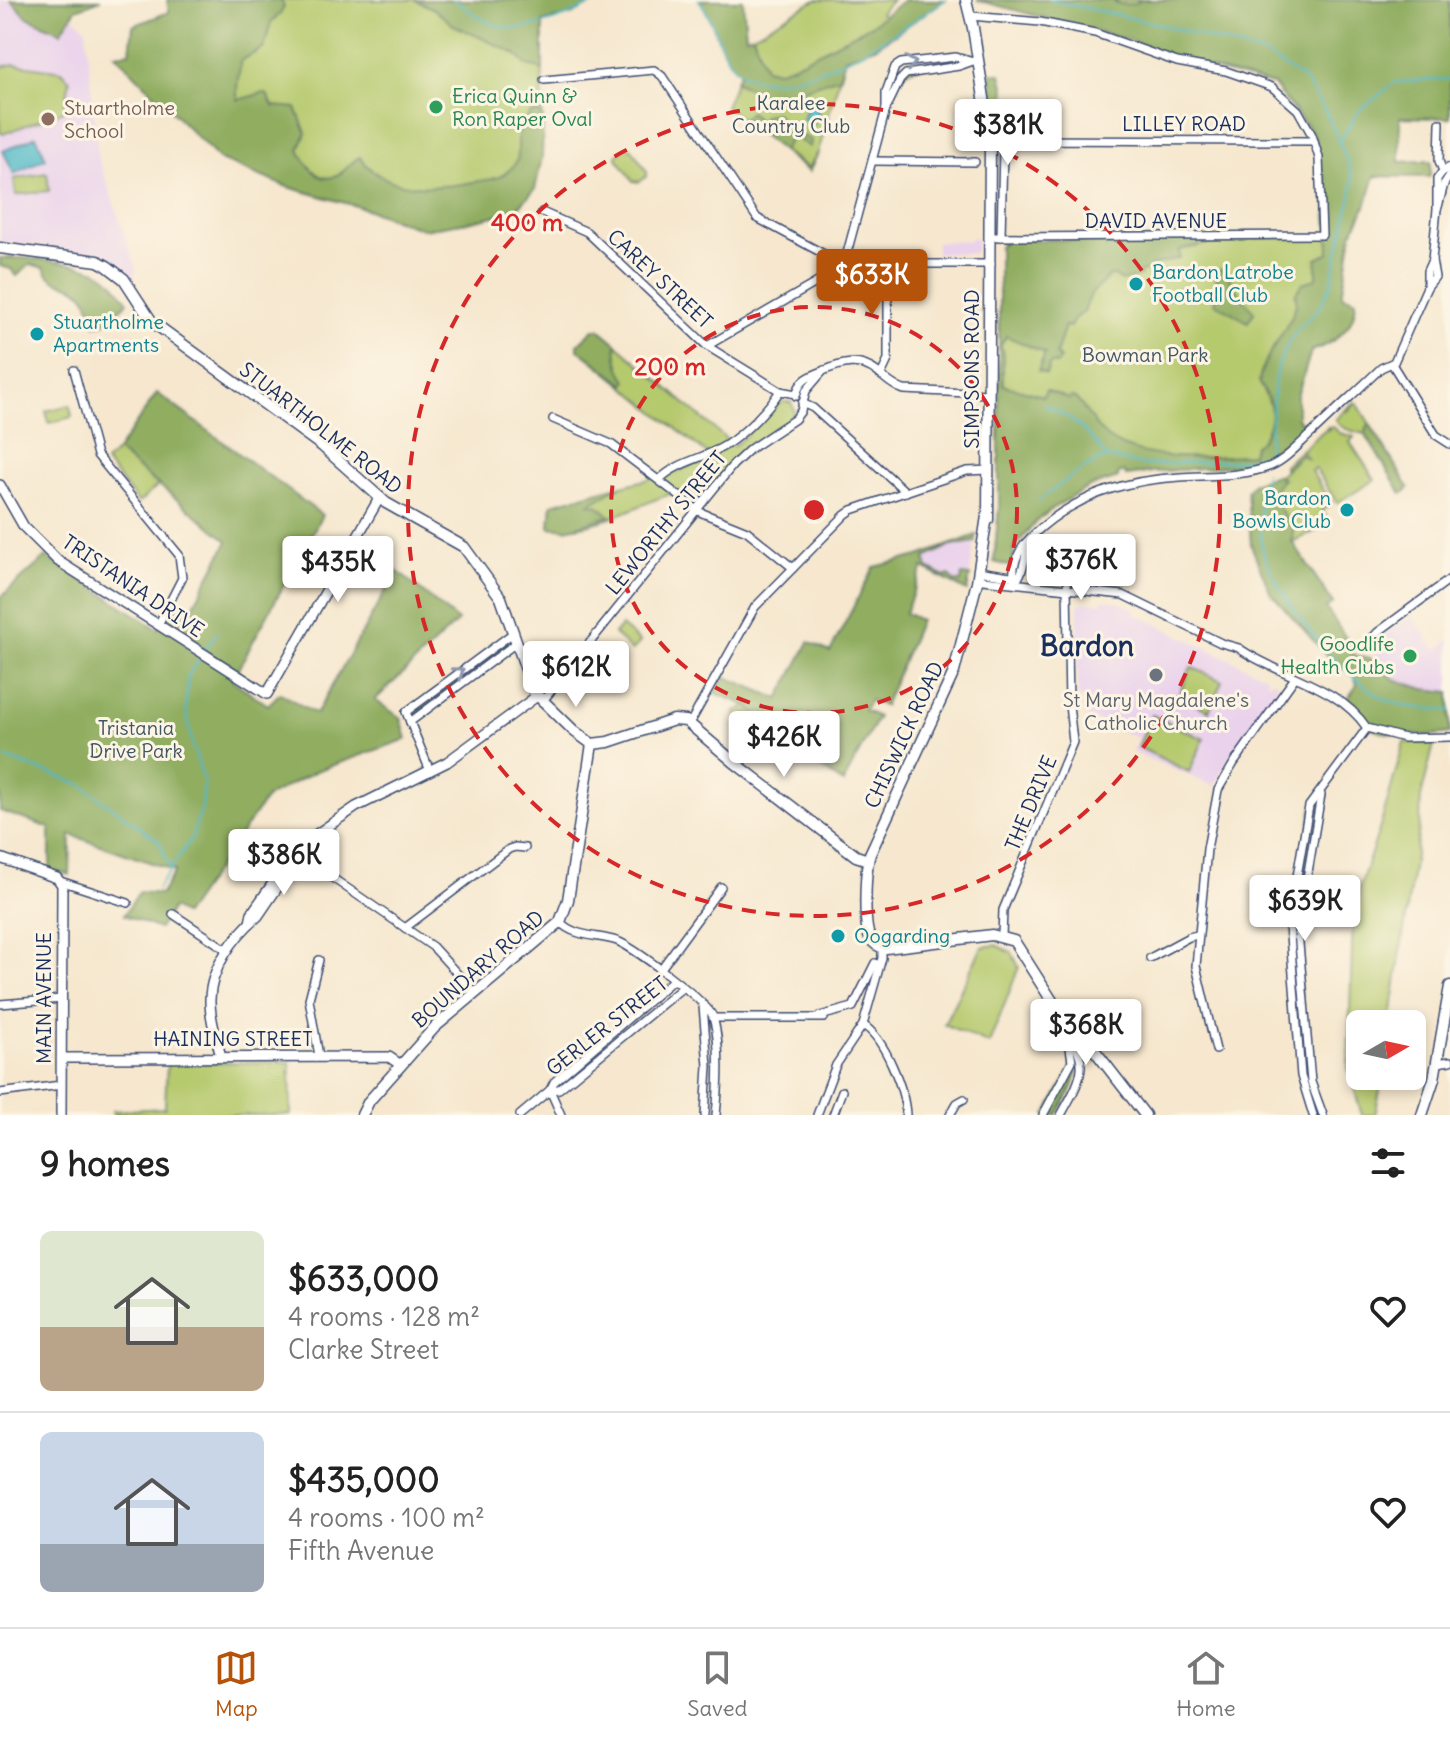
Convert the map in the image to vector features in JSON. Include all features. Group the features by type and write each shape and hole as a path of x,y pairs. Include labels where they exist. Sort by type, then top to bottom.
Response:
{"main road":[{"name":"SIMPSONS ROAD","path":"966,0 990,136 996,237 991,264 989,470"},
{"name":"STUARTHOLME ROAD","path":"0,248 98,261 116,271 152,322 322,446 395,508 454,539 469,551 501,598 529,681 539,699 592,744"},
{"name":"CHISWICK ROAD","path":"868,860 954,672 982,575 989,470"},
{"path":"592,744 601,744 679,719 690,723 734,762 822,830 856,856 868,860 868,930 872,941 882,947 1002,936 1019,945 1052,1007 1096,1052 1145,1115"},
{"name":"BOUNDARY ROAD","path":"362,1115 369,1101 435,1027 560,922 568,903 592,744"},
{"path":"1422,1115 1433,1086 1450,986"}],"street":[{"path":"971,16 1040,22 1095,33 1177,62 1257,80 1272,87 1298,110 1314,141"},
{"path":"886,109 884,101 891,75 898,65 956,57 975,60"},
{"path":"707,346 828,276 842,262 886,109 900,80 906,74 959,66 975,60"},
{"path":"544,80 654,70 662,76 757,218 842,262 991,264"},
{"path":"1016,579 1018,554 1031,537 1057,514 1085,498 1127,484 1234,474 1269,466 1287,456 1381,368 1392,364 1427,287 1435,277 1432,260 1436,183 1448,170 1439,161 1440,123"},
{"name":"LILLEY ROAD","path":"996,237 1003,149 1007,140 1314,141"},
{"name":"DAVID AVENUE","path":"996,237 1322,235 1320,170 1314,141"},
{"path":"873,161 975,162"},
{"name":"CAREY STREET","path":"542,212 587,232 707,346 780,391 796,394"},
{"path":"881,375 888,360 888,264"},
{"path":"797,417 796,394 807,378 843,363 872,368 893,386 904,390 989,394"},
{"path":"1392,364 1436,435 1450,444"},
{"path":"74,370 97,455 179,555 182,578 158,625"},
{"path":"797,417 807,388 824,370"},
{"name":"LEWORTHY STREET","path":"659,480 670,469 729,443 771,404 780,391"},
{"path":"796,394 802,404 813,408 906,492"},
{"name":"LEWORTHY STREET","path":"539,699 745,453 797,417"},
{"path":"553,419 611,444 696,510 747,531 793,568"},
{"name":"SIMPSONS ROAD","path":"690,723 755,607 848,512 967,471 989,470"},
{"name":"TRISTANIA DRIVE","path":"0,485 24,527 58,561 267,694 380,497"},
{"path":"982,575 1125,592 1164,609 1181,622 1213,637 1232,642 1294,679 1313,685 1340,702 1367,728 1404,738 1450,737"},
{"path":"1363,648 1378,632 1450,579"},
{"name":"THE DRIVE","path":"1002,936 1003,910 1073,742 1069,705 1067,587"},
{"path":"410,722 515,638"},
{"path":"430,771 406,712 515,638"},
{"path":"1216,1050 1196,966 1207,849 1218,790 1294,679"},
{"path":"221,1057 209,999 217,969 227,950 258,916 311,838 346,813 430,771 539,699"},
{"path":"1313,1115 1302,1083 1289,928 1309,806 1367,728"},
{"path":"1323,789 1318,803 1298,928 1311,1082 1323,1115"},
{"path":"405,928 509,849 525,848"},
{"path":"299,855 433,947 475,993"},
{"path":"0,858 128,903"},
{"name":"MAIN AVENUE","path":"60,881 61,1115"},
{"path":"660,970 721,887"},
{"path":"173,914 227,950"},
{"path":"560,922 572,931 626,945 702,1003 713,1018 718,1083 716,1115"},
{"path":"1150,958 1197,935"},
{"path":"806,1018 852,1008 883,954 882,947"},
{"path":"319,960 309,1004 319,1056"},
{"path":"817,1115 836,1065 863,1025 876,967"},
{"name":"GERLER STREET","path":"520,1115 673,980"},
{"name":"GERLER STREET","path":"550,1090 559,1089 682,988"},
{"path":"0,996 0,1004 62,999"},
{"path":"702,1003 708,1083 705,1115"},
{"path":"1043,1115 1072,1061 1070,1048 1052,1007"},
{"path":"1052,1007 1076,1042 1081,1058 1080,1079 1061,1115"},
{"path":"713,1018 824,1018"},
{"path":"863,1025 875,1036 901,1086 906,1115"},
{"name":"HAINING STREET","path":"62,1058 389,1057 401,1065"},
{"path":"1437,1063 1450,1061"},
{"path":"708,1083 718,1083"},
{"path":"0,1093 61,1085"},
{"path":"550,1090 561,1115"},
{"path":"833,1115 842,1091"},
{"path":"950,1115 957,1103 964,1099"}],"shaded area":[{"name":"Stuartholme School","path":"0,0 59,0 86,29 98,157 136,268 133,281 127,269 118,262 37,245 0,242"},
{"path":"970,238 976,238 973,253 936,253 936,242 970,241"},
{"path":"976,535 967,591 924,568 919,556"},
{"path":"1103,599 1136,610 1135,614 1267,677 1266,681 1270,683 1272,679 1277,683 1276,692 1229,757 1214,786 1132,752 1138,738 1084,715 1083,699 1078,696 1078,605 1084,602 1102,603"},
{"path":"1411,616 1436,650 1450,640 1450,692 1424,689 1394,679 1373,660 1381,639"}],"green space":[{"path":"11,0 101,0 76,9 61,32 27,17"},
{"path":"167,0 281,0 284,7 271,22 264,48 240,61 238,100 263,93 267,94 273,106 296,108 306,133 299,150 320,176 332,177 360,157 370,169 383,177 412,186 444,186 494,179 514,165 522,124 530,114 538,112 543,118 542,157 535,189 515,211 423,229 288,187 220,160 115,54 130,52 133,26 169,12"},
{"path":"219,0 549,0 543,14 542,157 535,189 515,211 423,229 288,187 220,160"},
{"path":"415,0 601,0 571,15 543,22 543,70 525,64 516,54 453,25 434,9"},
{"path":"699,0 743,0 746,36 753,35 765,68 777,71 870,26 904,0 945,0 877,46 845,58 839,77 804,89 798,95 783,97 781,92 776,92 775,100 735,81 740,72 727,58"},
{"path":"816,0 892,0 880,13 884,17 830,48 786,69 777,71 765,68 753,35"},
{"name":"Bowman Park","path":"977,0 1450,0 1450,118 1400,117 1400,162 1431,161 1430,177 1375,176 1352,234 1342,295 1356,300 1355,310 1348,326 1336,339 1311,351 1297,396 1297,418 1305,427 1279,453 1249,464 1126,476 1125,472 1118,474 1118,478 1089,487 1036,522 1015,546 1012,565 1009,566 994,562 999,507 1001,243 1322,237 1328,233 1326,178 1320,170 1314,135 1273,85 1178,60 1130,40"},
{"path":"977,0 1115,0 1125,4 1142,0 1450,0 1450,118 1400,117 1400,162 1431,161 1430,177 1375,176 1352,234 1342,295 1356,300 1355,310 1348,326 1336,339 1311,351 1297,396 1297,418 1305,427 1279,453 1249,464 1126,476 1125,472 1118,474 1118,478 1089,487 1036,522 1015,546 1012,565 1009,566 994,562 999,507 999,247 1007,240 1220,239 1220,242 1179,250 1180,258 1151,266 1150,270 1140,272 1140,276 1121,281 1109,276 1091,294 1084,311 1070,327 1065,326 1056,355 1060,358 1058,364 1050,364 1046,374 1038,371 1045,353 1006,336 1000,347 1003,349 1003,385 1043,396 1046,390 1076,399 1103,434 1139,452 1177,457 1252,454 1254,445 1266,433 1271,414 1271,407 1259,383 1261,372 1293,313 1295,294 1303,283 1315,279 1317,259 1329,253 1326,178 1320,170 1314,135 1273,85 1178,60 1130,40"},
{"name":"Karalee Country Club","path":"845,58 818,153 809,172 725,106 740,72 760,81"},
{"path":"959,60 920,67 904,74 897,80 887,104 889,89 899,66"},
{"path":"14,64 62,71 70,80 64,111 3,134 0,132 0,67"},
{"path":"990,73 1001,74 1005,89 1004,133 998,130"},
{"path":"750,112 759,122 765,115 776,113 786,128 811,140 810,147 792,136 783,151 808,168 818,153 809,172 742,119"},
{"path":"627,147 632,149 647,172 639,182 633,181 617,158 618,153"},
{"path":"47,173 49,191 16,195 14,179"},
{"path":"0,258 71,264 98,272 116,286 128,302 103,324 95,325 87,300 77,289 56,281 44,268 30,264 17,276 11,269 0,266"},
{"path":"1225,269 1234,287 1254,312 1248,322 1215,303 1217,273"},
{"path":"594,329 599,329 734,446 781,402 791,402 795,412 743,451 700,498 694,500 680,491 600,522 567,528 550,527 552,504 676,472 711,457 578,349 578,344"},
{"path":"594,329 599,329 617,344 619,364 627,380 625,385 578,349 578,344"},
{"name":"Tristania Drive Park","path":"157,393 322,515 232,680 268,705 280,693 316,714 397,571 458,621 375,700 401,718 407,739 316,771 267,797 184,915 172,908 159,929 124,915 139,892 161,894 175,871 71,835 70,875 50,870 50,828 0,811 0,598 46,557 158,629 174,604 189,614 228,541 117,451"},
{"path":"1355,401 1346,412 1357,403 1409,488 1402,494 1365,434 1338,423 1336,419"},
{"path":"70,405 72,417 49,423 46,411"},
{"path":"1369,423 1409,488 1402,494 1365,434"},
{"path":"1329,426 1326,431 1332,426 1340,433 1354,437 1350,442 1375,480 1337,503 1315,468 1311,471 1332,503 1322,510 1326,517 1316,526 1318,530 1292,542 1333,603 1321,612 1270,492 1277,478 1301,455 1307,458 1303,452 1284,469 1284,465"},
{"path":"117,451 158,485 139,503 105,462"},
{"path":"1276,475 1283,479 1272,497 1293,529 1292,542 1333,603 1326,608 1350,644 1351,652 1370,658 1394,679 1424,689 1450,692 1450,733 1395,734 1368,725 1346,701 1357,685 1353,675 1332,661 1270,592 1251,545 1247,491 1254,482"},
{"path":"622,485 589,504 598,505 610,516 567,529 550,527 552,504"},
{"path":"976,535 975,542 950,546 925,558 928,568 945,577 949,575 955,582 961,582 962,575 970,576 967,591 923,568 905,613 920,620 884,706 870,700 864,710 878,717 843,783 768,731 749,706 715,693 724,676 779,699 809,642 830,652 874,567 919,556"},
{"path":"621,626 640,642 632,651 614,634"},
{"path":"505,643 507,645 417,716 410,709"},
{"path":"1191,667 1222,681 1209,711 1178,696"},
{"path":"749,706 764,726 763,731 753,738 735,715"},
{"path":"1152,715 1204,739 1189,772 1138,747"},
{"path":"1404,742 1434,744 1421,797 1392,1010 1350,1010 1353,920 1360,886"},
{"path":"1313,805 1296,938 1307,1075 1320,1115 1316,1115 1304,1083 1292,932"},
{"path":"996,945 1012,953 1019,967 989,1044 944,1024 982,947"},
{"path":"1074,1044 1077,1066 1072,1088 1057,1115 1046,1115 1071,1069"},
{"path":"290,1062 291,1115 113,1115 113,1111 165,1108 167,1063"},
{"path":"1355,1090 1380,1090 1375,1115 1362,1115"}],"water":[{"path":"810,96 822,99 814,124 803,120"},
{"path":"36,136 46,158 14,174 3,151"}],"waterway":[{"path":"454,0 491,23 516,28 554,21 601,0"},
{"path":"699,0 733,66 754,78 780,80 810,74 841,62 945,0"},
{"path":"1050,0 1167,26 1264,54 1304,79 1326,112 1348,162 1353,180 1351,196 1331,284 1320,307 1288,343 1276,371 1267,460"},
{"path":"1339,142 1358,112 1395,82 1450,79"},
{"path":"1045,405 1079,426 1106,457"},
{"path":"1038,501 1079,471 1106,457 1144,465 1245,460 1266,454"},
{"path":"1265,473 1260,519 1262,546 1279,586 1310,631 1348,672 1383,698 1407,706 1450,710"},
{"path":"205,649 217,633"},
{"path":"157,889 191,839 202,808 204,782 186,709 188,676 199,659"},
{"path":"0,756 80,784 159,841 170,868"}],"place":[{"name":"Erica Quinn & Ron Raper Oval","path":"436,107"},
{"name":"Stuartholme School","path":"48,119"},
{"name":"Bardon Latrobe Football Club","path":"1136,284"},
{"name":"Stuartholme Apartments","path":"37,334"},
{"name":"Bardon Bowls Club","path":"1347,510"},
{"name":"Goodlife Health Clubs","path":"1410,656"},
{"name":"St Mary Magdalene's Catholic Church","path":"1156,675"},
{"name":"Oogarding","path":"838,936"}],"district":[{"name":"Bardon","path":"1087,646"}]}
